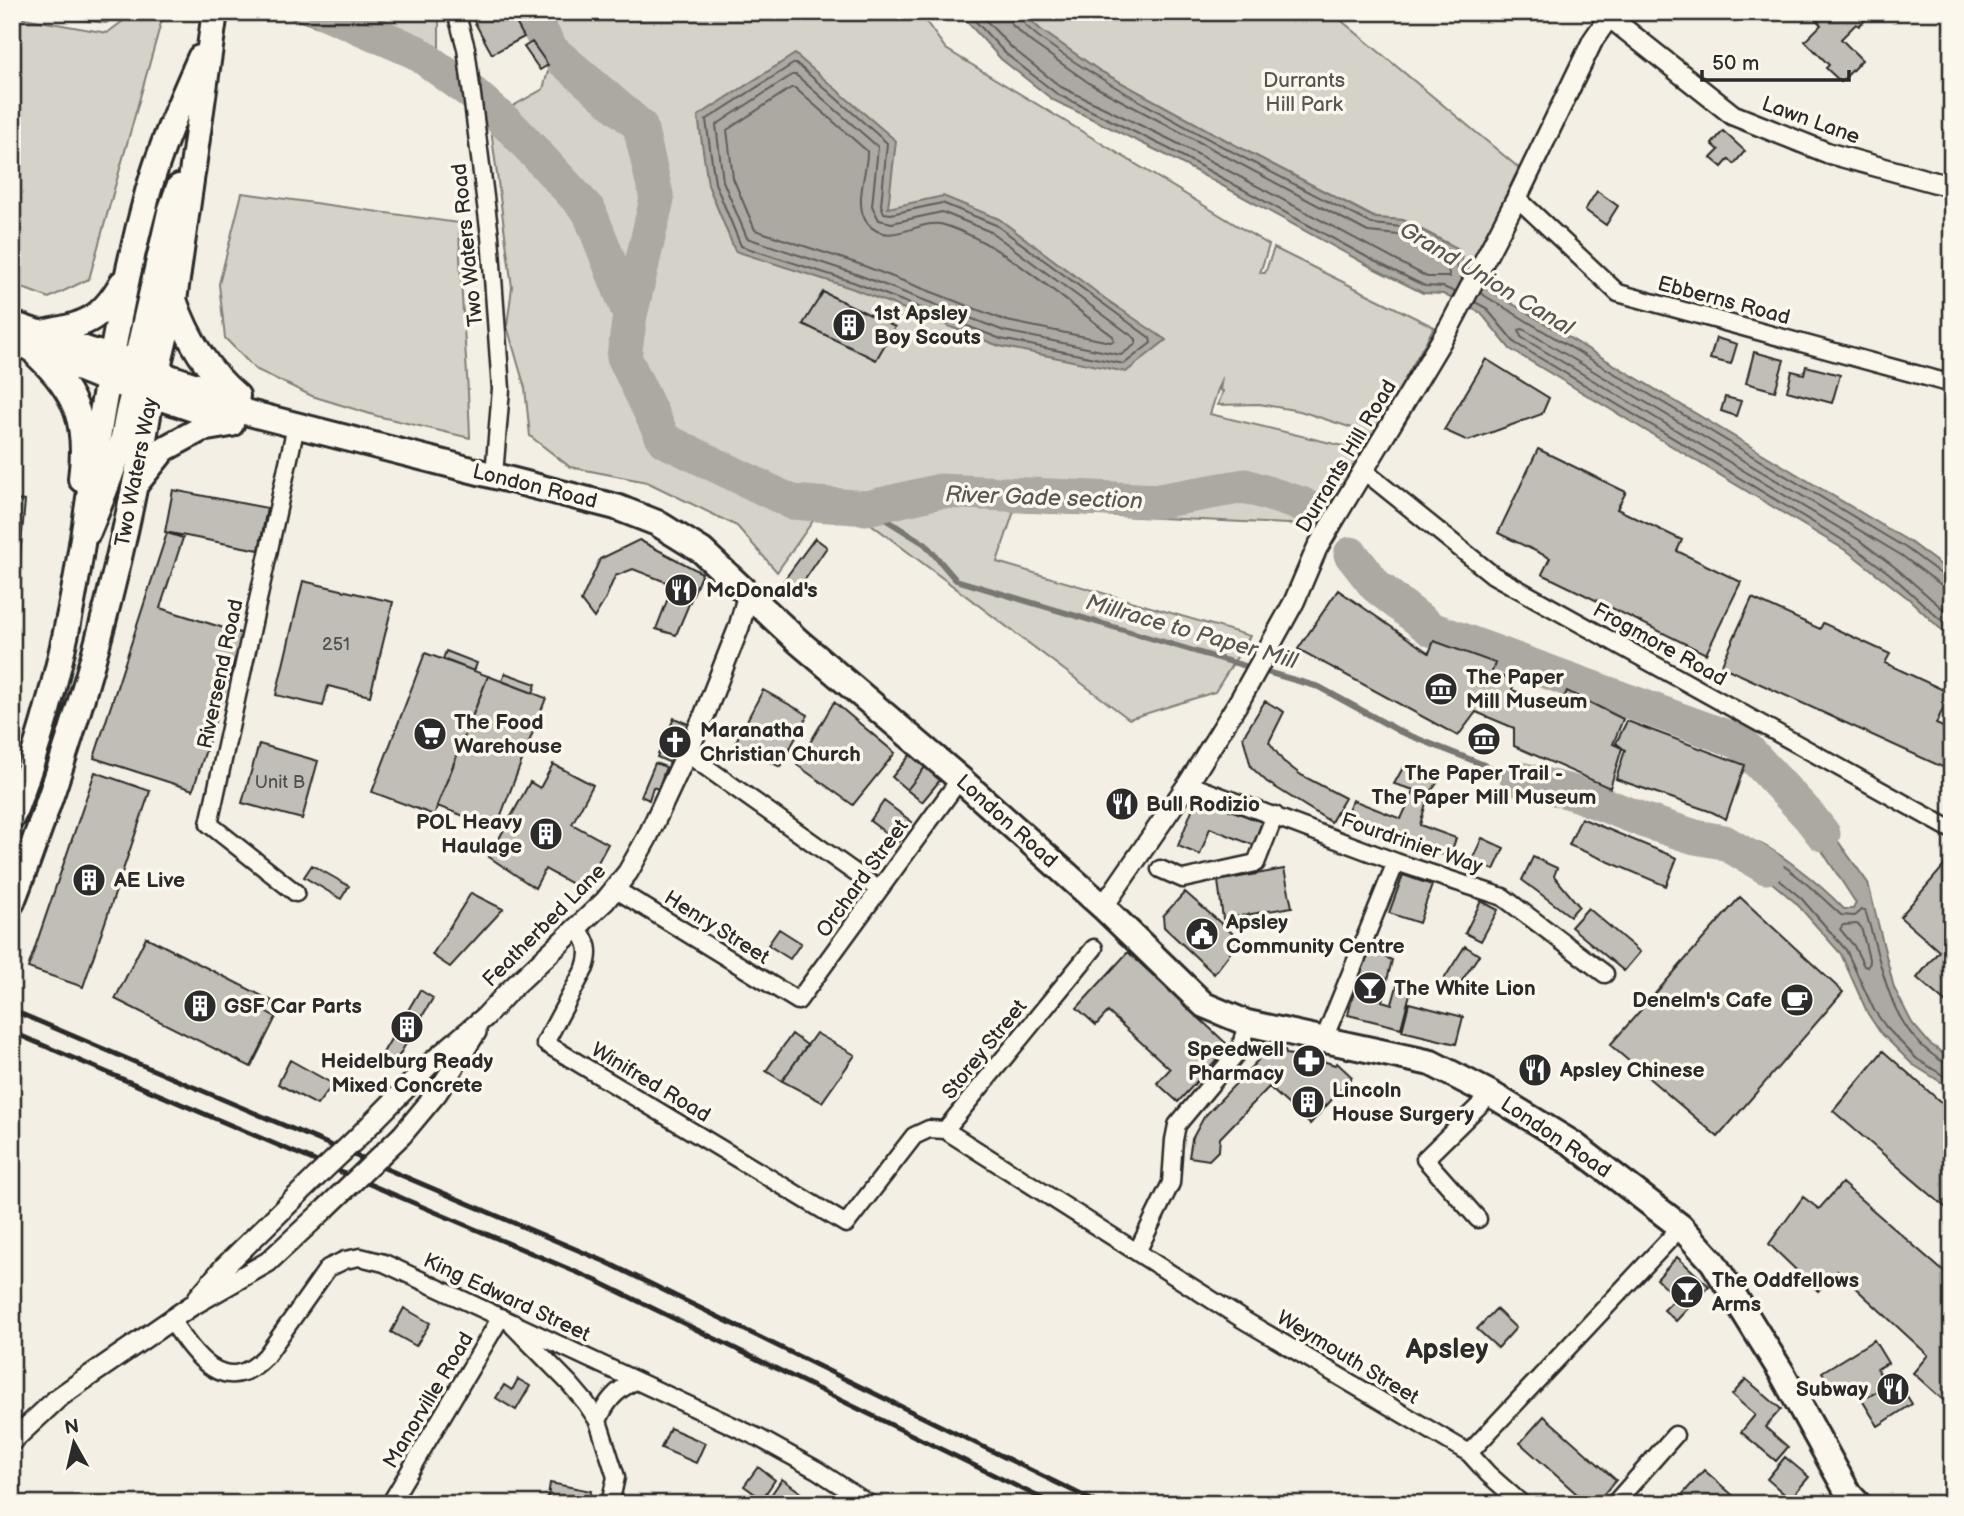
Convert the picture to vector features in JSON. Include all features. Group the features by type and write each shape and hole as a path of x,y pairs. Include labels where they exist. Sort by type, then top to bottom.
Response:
{"main road":[{"name":"Two Waters Way","path":"12,902 70,739 109,600 135,485 154,382 174,300 214,22"},
{"name":"Two Waters Way","path":"12,817 30,769 54,684 81,551 130,268 148,191 214,22"},
{"path":"114,368 138,353 170,212 197,137"},
{"path":"81,551 80,482 85,450 81,422 67,388 28,340 81,326 112,300 130,268"},
{"path":"135,485 164,449 201,429 253,414 209,370 183,327 174,300"},
{"name":"London Road","path":"12,324 28,340 84,370 114,368"},
{"name":"London Road","path":"28,340 154,382 205,412 253,414 616,507 657,523 702,551 799,642 960,779 1103,907 1204,1005 1247,1023 1431,1063 1491,1094 1573,1144 1681,1227 1713,1262 1782,1373 1848,1493 1858,1504"},
{"path":"81,551 123,437 131,398 154,382"}],"street":[{"name":"Two Waters Road","path":"456,12 466,48 490,236 501,389 494,475"},
{"name":"Lawn Lane","path":"1608,14 1733,115 1828,153 1952,187"},
{"name":"Durrants Hill Road","path":"1103,907 1188,784 1241,698 1294,602 1317,548 1450,326 1608,14"},
{"name":"Ebberns Road","path":"1517,198 1618,293 1952,384"},
{"name":"Riversend Road","path":"296,426 209,824 296,893"},
{"name":"Frogmore Road","path":"1364,471 1493,575 1952,830"},
{"name":"Featherbed Lane","path":"191,1306 225,1266 433,1061 485,1017 615,889 642,848 686,753 739,627 748,594"},
{"path":"686,753 878,889"},
{"name":"Orchard Street","path":"798,1001 960,779"},
{"name":"Fourdrinier Way","path":"1188,784 1396,862 1503,897 1605,974"},
{"path":"1160,869 1183,879 1256,863 1275,815"},
{"path":"1324,1039 1396,862"},
{"name":"Henry Street","path":"615,889 798,1001"},
{"name":"Winifred Road","path":"577,927 587,942 589,957 545,1043 846,1224"},
{"name":"Storey Street","path":"846,1224 914,1136 929,1129 945,1130 1094,948"},
{"name":"Featherbed Lane","path":"12,1441 58,1398 191,1306 268,1262 402,1135 437,1093 485,1017"},
{"path":"1137,1252 1171,1183 1177,1125 1240,1049 1247,1023"},
{"path":"1478,1219 1425,1159 1491,1094"},
{"name":"Weymouth Street","path":"945,1130 1242,1319 1469,1453 1522,1504"},
{"path":"1469,1453 1681,1227"},
{"name":"King Edward Street","path":"171,1320 202,1362 223,1373 241,1373 258,1364 266,1356 328,1268 359,1257 384,1263 759,1438 817,1470 869,1504"},
{"path":"504,1318 569,1383 598,1421 616,1477 610,1504"},
{"name":"Manorville Road","path":"390,1504 504,1318"},
{"path":"598,1421 610,1398 635,1381"},
{"path":"1614,1504 1675,1435"}],"green space":[{"path":"23,12 122,12 106,23"},
{"path":"135,12 164,12 89,279 49,298 12,284 12,16 107,33"},
{"path":"273,12 434,12 439,21 439,79 343,35"},
{"path":"535,12 919,12 946,49 1269,245 1260,273 1265,273 1274,248 1434,327 1374,435 1300,411 1259,404 1218,405 1223,391 1220,390 1222,377 1210,414 1368,452 1329,526 1014,511 997,562 1250,636 1215,692 1129,719 867,521 815,518 777,572 737,526 647,482 570,467 530,436 525,388 507,326 512,287 488,107 511,107 543,89 554,50"},
{"name":"Durrants Hill Park","path":"1021,12 1331,12 1519,168 1467,275 1459,249 1403,220 1376,218 1235,145 1100,71 1041,30"},
{"path":"242,193 459,223 470,438 377,416 312,396 255,369 225,338 219,284"}],"water":[{"path":"958,12 1021,12 1041,30 1100,71 1235,145 1375,218 1403,220 1459,250 1467,275 1481,285 1910,542 1950,572 1952,640 1909,599 1850,553 1510,349 1481,313 1443,294 1423,293 1166,155 1053,100 1001,59"},
{"path":"795,54 896,141 888,208 943,196 999,219 1107,300 1166,340 1126,372 999,346 851,288 735,251 708,185 698,116"},
{"path":"1780,775 1811,804 1868,883 1894,988 1912,1023 1929,1043 1952,1060 1952,1089 1912,1064 1880,1032 1868,1014 1841,954 1796,903 1724,842 1740,838 1765,846 1810,878 1844,909 1853,909 1856,903 1824,854"}],"building":[{"path":"469,12 510,12 524,37 492,54"},
{"path":"1821,12 1871,14 1841,39 1862,60 1841,82 1826,68 1829,65 1805,41 1821,25 1815,18"},
{"path":"532,42 548,65 540,70 524,47"},
{"path":"1723,131 1745,151 1734,164 1729,159 1722,167 1711,158 1719,150 1712,144"},
{"path":"1597,191 1618,206 1606,225 1585,210"},
{"name":"1st Apsley Boy Scouts","path":"823,292 895,327 876,360 803,324"},
{"path":"1716,338 1737,344 1731,364 1710,359"},
{"path":"1754,352 1784,360 1775,391 1746,383"},
{"path":"1486,359 1549,398 1542,414 1468,441 1444,430"},
{"path":"1806,366 1840,375 1832,403 1787,391 1792,371 1804,374"},
{"path":"1725,397 1741,401 1736,416 1721,411"},
{"path":"1538,449 1626,492 1617,509 1682,540 1677,551 1741,582 1706,654 1542,574 1550,558 1498,533"},
{"path":"173,490 267,508 259,550 165,532"},
{"path":"12,500 25,501 12,645"},
{"path":"167,533 183,538 160,608 243,634 193,790 94,758"},
{"path":"815,538 827,547 793,597 779,587"},
{"name":"McDonald's","path":"639,540 702,573 676,635 656,629 668,598 666,582 633,569 615,576 594,618 581,601 600,559"},
{"path":"303,581 393,602 370,696 328,686 323,706 276,695"},
{"name":"The Paper Mill Museum","path":"1338,590 1429,653 1434,641 1495,663 1492,672 1514,681 1512,690 1560,707 1567,691 1623,719 1613,744 1622,748 1610,788 1514,746 1514,728 1476,712 1458,736 1298,649"},
{"path":"1752,598 1820,629 1823,623 1890,654 1885,663 1950,693 1936,724 1952,731 1951,771 1721,666"},
{"path":"446,651 477,663 474,671 443,659"},
{"name":"The Food Warehouse","path":"425,653 488,676 434,815 372,792"},
{"path":"505,673 536,684 533,693 502,681"},
{"path":"488,676 546,698 496,828 437,806"},
{"path":"763,690 808,715 780,767 735,743"},
{"path":"1265,701 1284,712 1269,742 1283,761 1301,775 1345,798 1331,822 1267,782 1251,767 1243,737"},
{"path":"834,702 895,753 853,805 797,765"},
{"name":"Maranatha Christian Church","path":"674,718 693,726 675,765 657,757"},
{"path":"1627,721 1745,765 1726,819 1616,779 1625,750 1616,743"},
{"path":"259,744 318,761 302,819 242,803"},
{"path":"911,754 926,766 907,790 892,777"},
{"path":"655,763 666,767 658,789 653,787 649,800 641,796"},
{"name":"POL Heavy Haulage","path":"553,764 593,785 572,824 608,844 583,890 545,869 535,888 489,857 530,782 540,788"},
{"path":"1405,764 1442,776 1428,796 1420,825 1456,838 1450,856 1399,845 1342,820 1353,800 1401,819 1414,790 1394,784"},
{"path":"926,766 941,779 922,802 907,790"},
{"name":"AE Live","path":"95,772 150,791 83,987 28,968"},
{"path":"1197,797 1262,822 1253,845 1210,828 1200,855 1178,846"},
{"path":"884,801 912,822 898,842 870,821"},
{"path":"1581,818 1677,858 1666,886 1569,845"},
{"path":"1482,838 1504,848 1494,870 1472,860"},
{"path":"1533,857 1557,868 1554,876 1579,906 1570,916 1522,880"},
{"path":"1948,861 1952,864 1952,1008 1917,978 1939,951 1900,917"},
{"path":"312,865 349,886 341,899 304,877"},
{"path":"1284,869 1292,907 1223,919 1218,881"},
{"path":"1403,875 1432,885 1419,923 1389,913"},
{"name":"Apsley Community Centre","path":"1185,892 1240,940 1214,974 1164,927 1163,916"},
{"path":"471,893 503,909 450,967 432,955"},
{"path":"1740,897 1843,992 1718,1137 1610,1045"},
{"path":"1481,901 1498,910 1481,941 1465,933"},
{"path":"1588,908 1640,952 1624,971 1571,927"},
{"path":"779,929 801,943 790,959 768,945"},
{"name":"GSF Car Parts","path":"146,937 272,1001 267,1012 276,1017 251,1067 115,999"},
{"path":"1465,946 1479,955 1457,988 1444,979"},
{"name":"The White Lion","path":"1371,951 1392,960 1382,1001 1392,1004 1397,986 1411,990 1401,1028 1348,1015 1358,976"},
{"path":"1128,952 1229,1046 1178,1102 1157,1083 1170,1069 1108,1012 1096,1025 1077,1008"},
{"name":"Heidelburg Ready Mixed Concrete","path":"420,990 433,998 394,1064 381,1056"},
{"path":"1409,1003 1463,1017 1456,1044 1402,1031"},
{"path":"816,1033 855,1055 822,1102 782,1081"},
{"path":"792,1034 807,1045 782,1081 766,1071"},
{"name":"Lincoln House Surgery","path":"1285,1050 1286,1054 1299,1056 1300,1052 1321,1057 1320,1060 1335,1065 1337,1063 1352,1077 1310,1124 1269,1087 1220,1138 1219,1150 1209,1160 1189,1157 1192,1139 1204,1117 1258,1057"},
{"path":"1883,1051 1952,1112 1952,1213 1833,1111"},
{"path":"290,1060 333,1084 317,1105 278,1084"},
{"path":"1842,1183 1952,1279 1952,1408 1913,1373 1928,1355 1837,1271 1818,1291 1769,1244 1803,1197 1819,1209"},
{"name":"The Oddfellows Arms","path":"1677,1257 1709,1286 1676,1321 1664,1310 1676,1298 1657,1279"},
{"path":"404,1308 430,1323 416,1346 391,1332"},
{"path":"1496,1309 1516,1328 1498,1348 1477,1329"},
{"path":"1874,1340 1888,1363 1877,1369 1887,1386 1866,1398 1856,1382 1836,1394 1822,1372"},
{"path":"518,1379 530,1386 516,1410 496,1398 504,1385 512,1390"},
{"path":"1746,1379 1781,1409 1765,1427 1788,1447 1776,1461 1741,1432 1755,1415 1732,1395"},
{"path":"1897,1380 1912,1404 1878,1426 1862,1400"},
{"path":"1544,1416 1616,1480 1595,1504 1588,1504 1520,1443"},
{"path":"670,1428 705,1443 696,1463 661,1448"},
{"path":"1785,1457 1809,1477 1790,1499 1767,1479"},
{"path":"758,1467 775,1480 762,1499 744,1486"},
{"path":"1704,1470 1737,1499 1732,1504 1674,1504"},
{"path":"782,1479 803,1494 796,1504 777,1504 769,1498"},
{"path":"550,1483 591,1491 589,1504 547,1504"}],"waterway":[{"path":"325,12 416,52 472,93 514,130 589,211 630,315"},
{"name":"River Gade section","path":"530,12 551,50 640,126 657,199 630,315 624,357 664,440 792,502 867,508 940,491 1159,501 1245,486 1301,504 1318,513"},
{"name":"Millrace to Paper Mill","path":"867,508 925,544 956,580 1319,687 1401,732 1517,778"},
{"name":"River Gade section","path":"1351,554 1376,586 1431,629 1740,742 1823,834"},
{"path":"1517,778 1574,793 1695,837 1724,842 1766,867"}],"railway":[{"path":"12,1010 606,1262 1100,1504"},
{"path":"12,1032 597,1281 1053,1504"}],"place":[{"name":"1st Apsley Boy Scouts","path":"849,325"},
{"name":"McDonald's","path":"681,590"},
{"name":"The Paper Mill Museum","path":"1441,689"},
{"name":"The Food Warehouse","path":"430,734"},
{"name":"The Paper Trail - The Paper Mill Museum","path":"1484,739"},
{"name":"Maranatha Christian Church","path":"675,742"},
{"name":"Bull Rodizio","path":"1122,804"},
{"name":"POL Heavy Haulage","path":"546,834"},
{"name":"AE Live","path":"89,880"},
{"name":"Apsley Community Centre","path":"1202,934"},
{"name":"The White Lion","path":"1370,988"},
{"name":"Denelm's Cafe","path":"1797,1000"},
{"name":"GSF Car Parts","path":"200,1006"},
{"name":"Heidelburg Ready Mixed Concrete","path":"407,1027"},
{"name":"Speedwell Pharmacy","path":"1309,1061"},
{"name":"Apsley Chinese","path":"1535,1070"},
{"name":"Lincoln House Surgery","path":"1308,1102"},
{"name":"The Oddfellows Arms","path":"1687,1292"},
{"name":"Subway","path":"1893,1389"}],"district":[{"name":"Apsley","path":"1447,1348"}],"water label":[{"name":"Grand Union Canal","path":"1487,278"}]}
